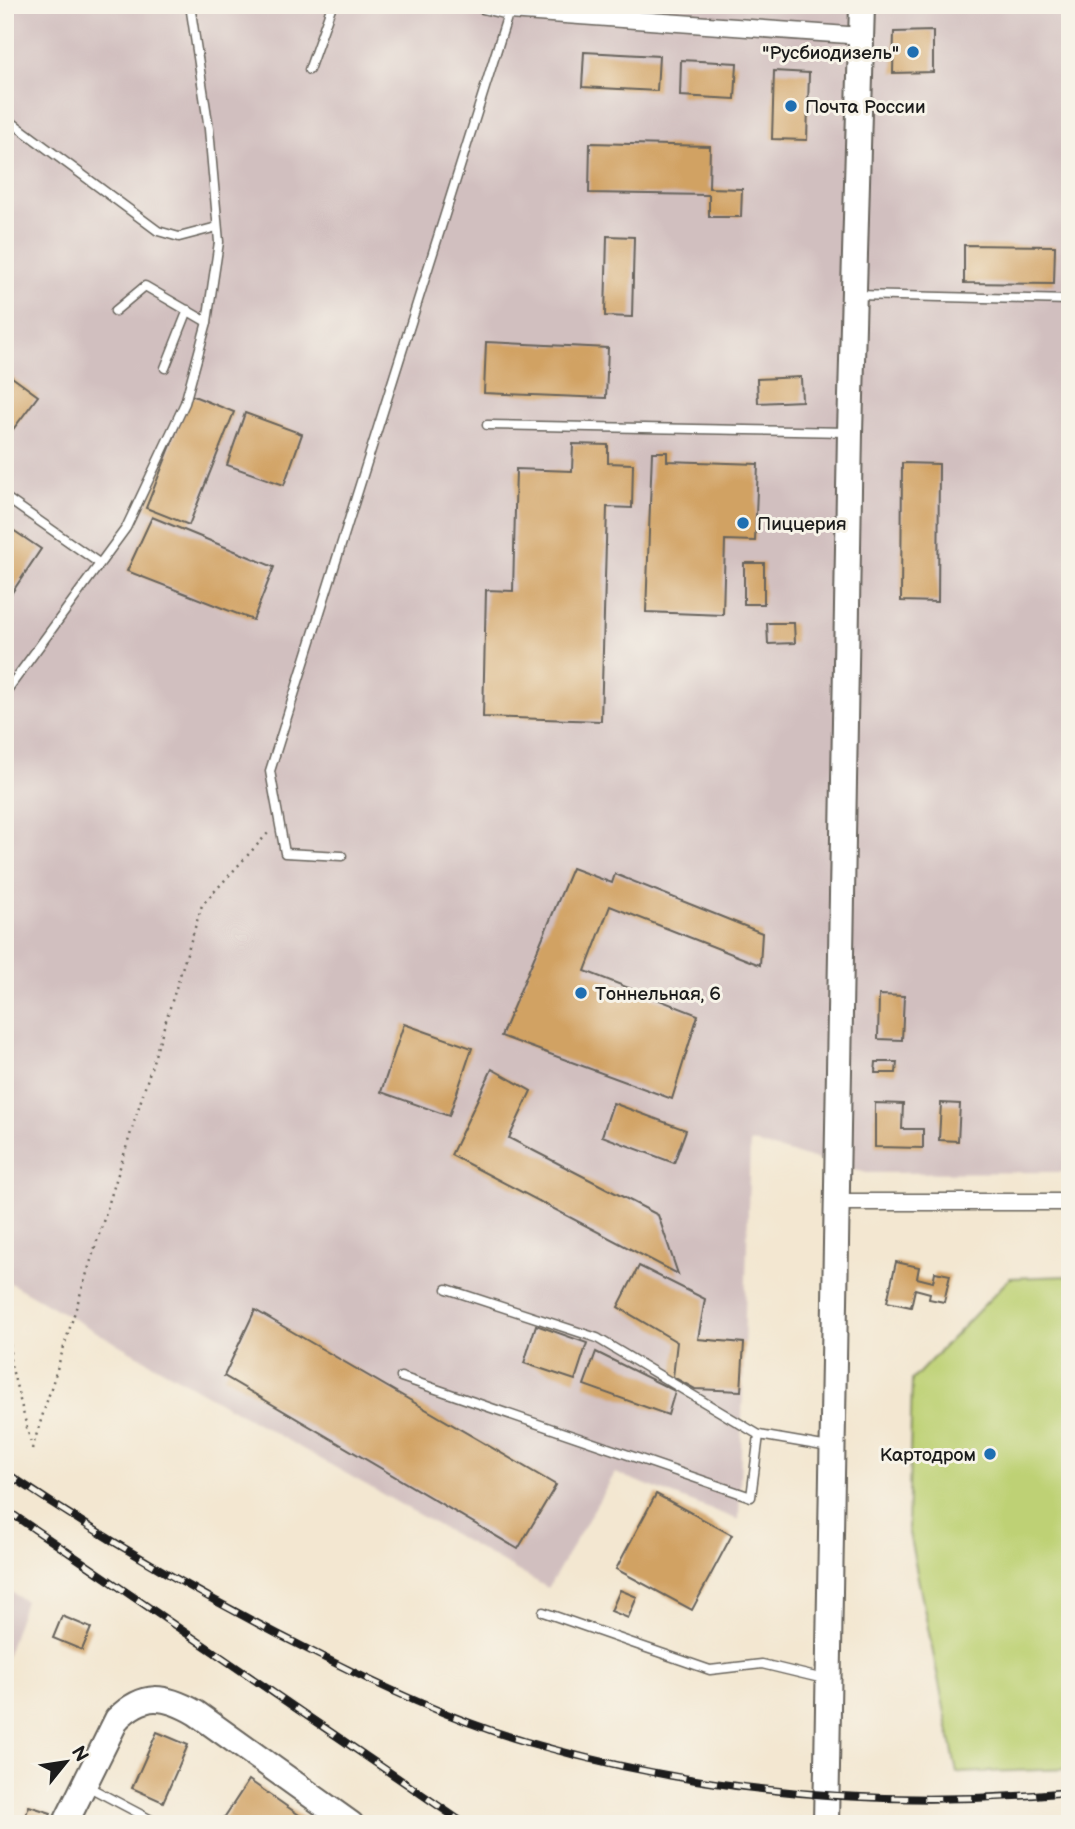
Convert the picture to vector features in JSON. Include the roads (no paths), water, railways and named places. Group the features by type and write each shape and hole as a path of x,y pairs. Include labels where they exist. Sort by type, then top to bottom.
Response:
{"main road":[{"path":"826,1824 850,432 856,295 862,5"},
{"path":"65,1824 117,1719 129,1707 159,1698 176,1702 351,1824"}],"street":[{"path":"483,5 509,11 862,36"},
{"path":"838,1202 1070,1202"}],"lane":[{"path":"5,693 126,528 157,468 185,403 207,322 219,242 209,129 190,5"},
{"path":"309,70 332,5"},
{"path":"342,856 285,853 270,771 509,11"},
{"path":"14,124 158,231 179,237 218,227"},
{"path":"115,311 145,286 207,322"},
{"path":"856,295 1070,300"},
{"path":"165,368 188,310"},
{"path":"487,425 850,432"},
{"path":"5,497 99,563"},
{"path":"447,1289 597,1338 760,1435 832,1447"},
{"path":"401,1377 751,1497 760,1435"},
{"path":"543,1612 710,1670 762,1664 830,1681"},
{"path":"83,1784 159,1824"}],"railway":[{"path":"5,1472 155,1566 271,1631 417,1701 527,1742 660,1774 796,1793 933,1799 1070,1792"},
{"path":"5,1509 465,1824"}],"place":[{"name":"\"Русбиодизель\"","path":"913,52"},
{"name":"Почта России","path":"791,106"},
{"name":"Пиццерия","path":"743,523"},
{"name":"Тоннельная, 6","path":"581,993"},
{"name":"Картодром","path":"990,1454"}]}
